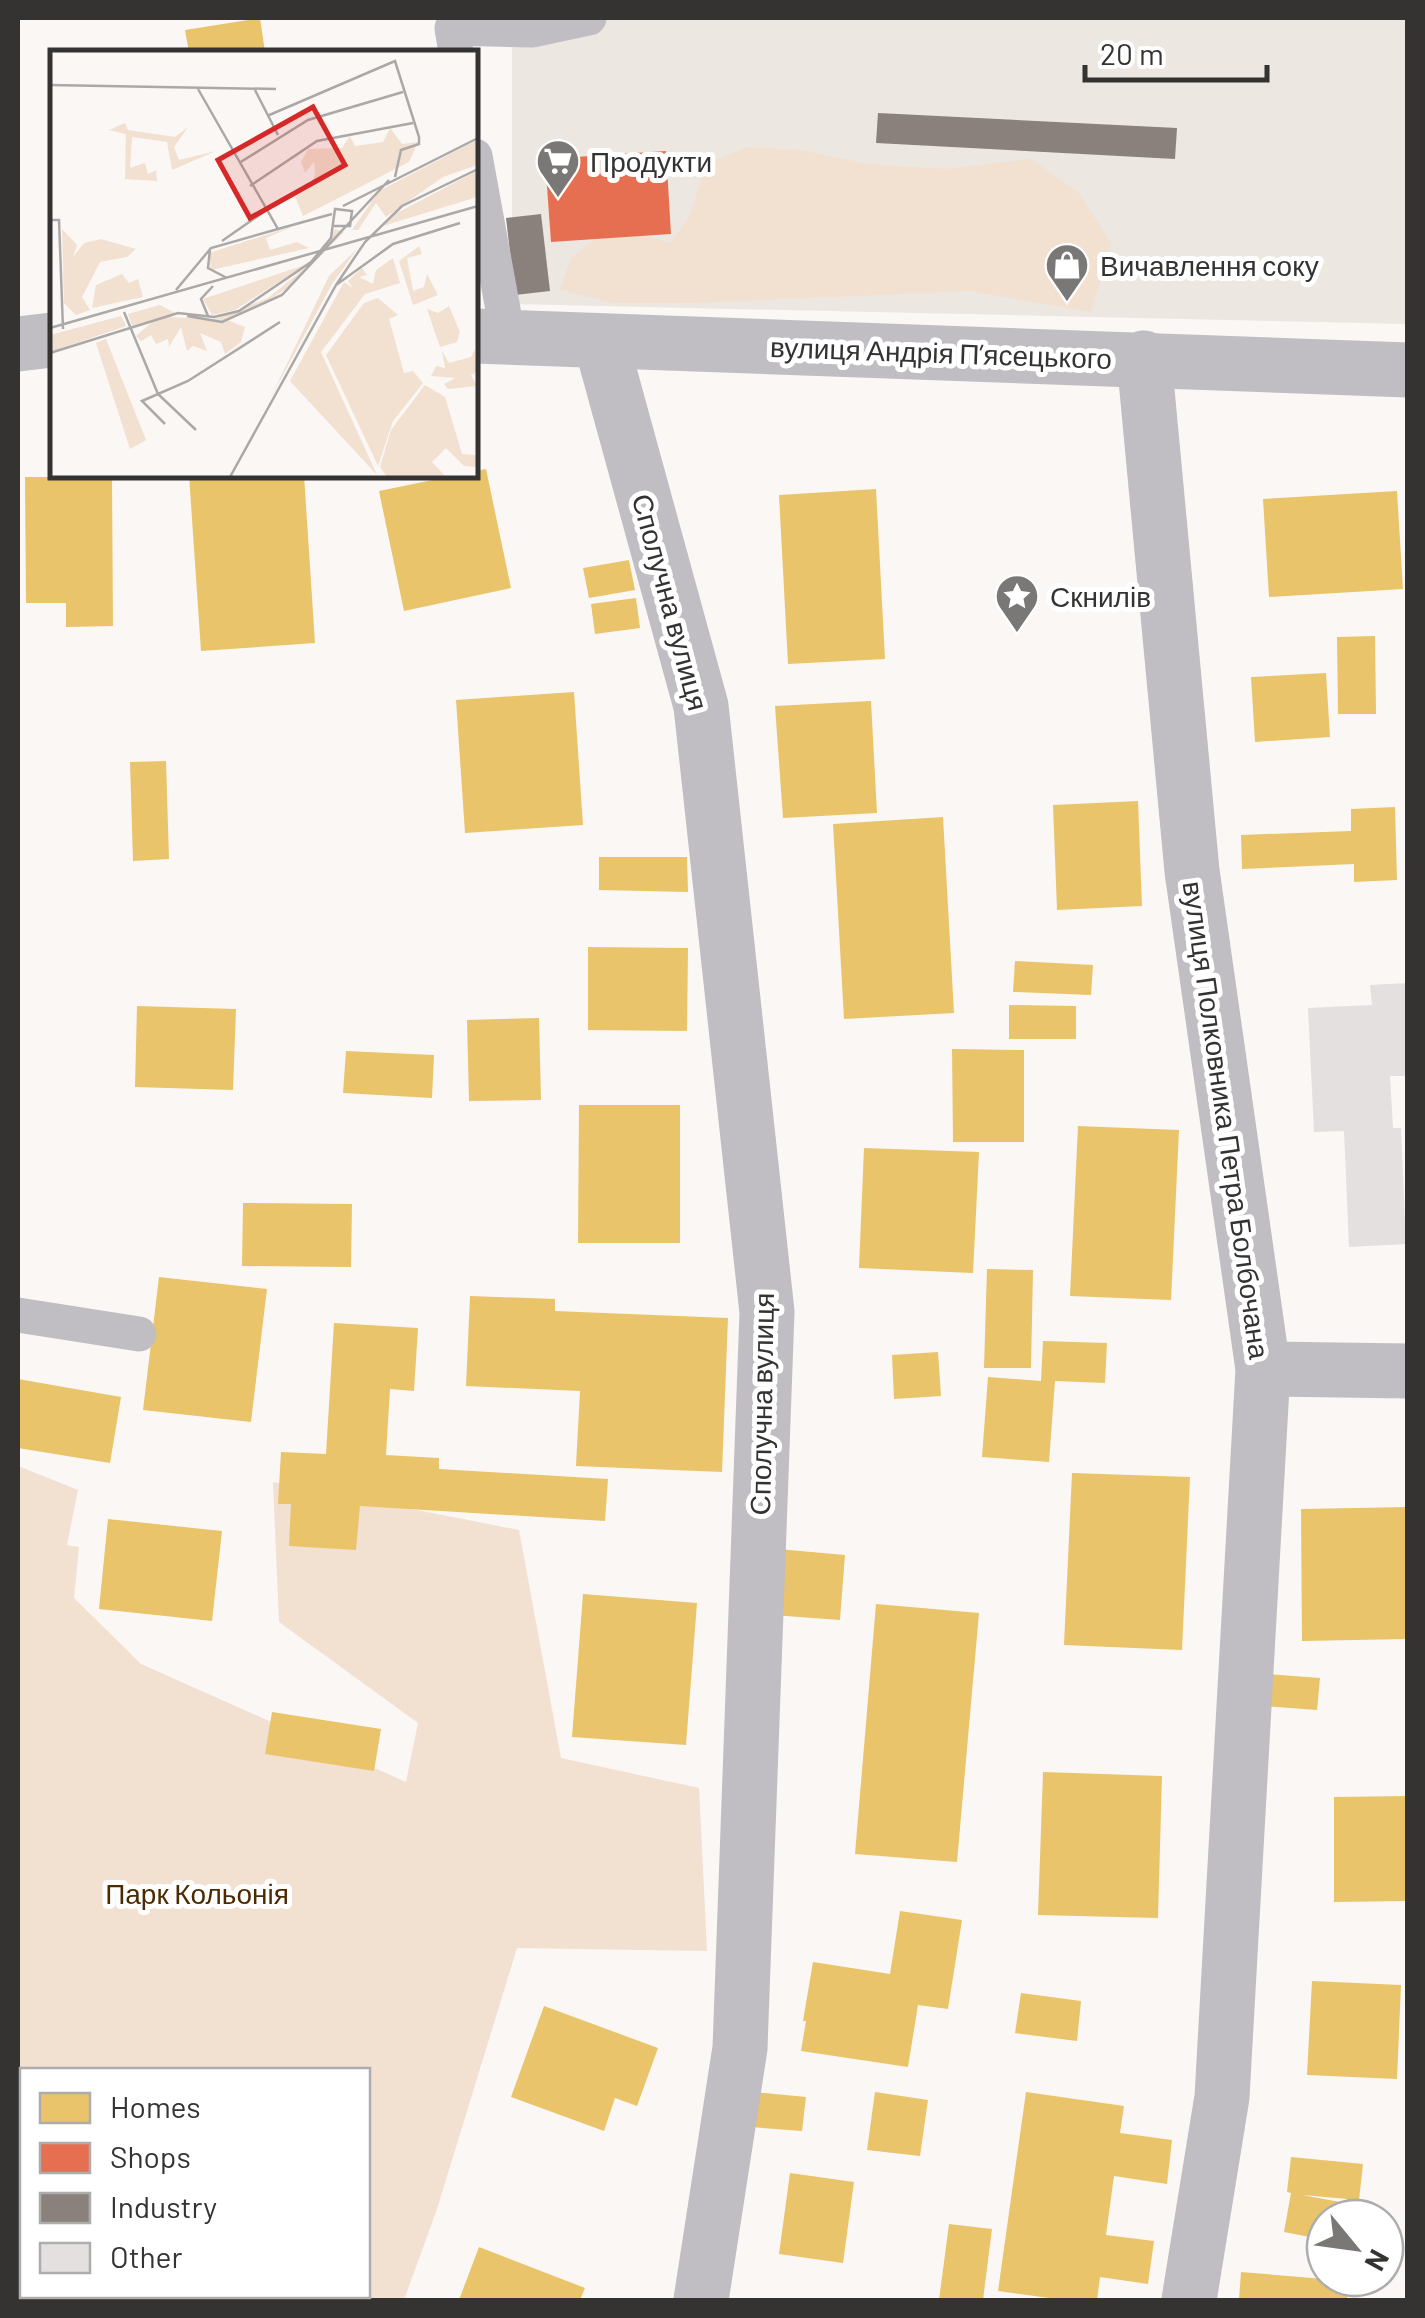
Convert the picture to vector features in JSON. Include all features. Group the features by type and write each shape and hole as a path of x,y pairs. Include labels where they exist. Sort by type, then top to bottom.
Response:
{"street":[{"name":"вулиця Андрія Пʼясецького","path":"492,336 1408,370"},
{"path":"18,344 50,340"},
{"name":"Сполучна вулиця","path":"600,342 701,706 767,1312 740,2048 701,2300"},
{"name":"вулиця Полковника Петра Болбочана","path":"1144,358 1192,871 1263,1368 1222,2097 1189,2300"},
{"path":"1263,1368 1408,1371"}],"lane":[{"path":"450,38 532,30 590,18"},
{"path":"478,188 492,336"},
{"path":"18,1316 138,1334"}],"shaded area":[{"path":"521,18 1407,18 1407,324 512,304 512,49"}],"green space":[{"path":"748,147 800,150 867,164 945,169 1031,159 1078,192 1111,243 1091,312 971,291 614,303 560,290 571,258 605,232 637,233 670,243 689,217 707,163"},
{"name":"Парк Кольонія","path":"18,1466 78,1490 67,1545 79,1547 74,1598 141,1664 406,1782 418,1723 279,1622 273,1482 519,1530 561,1758 699,1788 707,1951 517,1948 437,2209 404,2300 18,2300"}],"building: Homes":[{"path":"260,18 265,50 189,50 185,30"},
{"path":"486,469 511,588 404,611 379,491 442,478 478,478 478,470"},
{"path":"25,477 112,478 113,626 66,627 66,603 26,603"},
{"path":"189,478 304,478 315,643 201,651"},
{"path":"876,489 885,659 788,664 779,495"},
{"path":"1397,491 1403,589 1269,597 1263,499"},
{"path":"629,560 635,590 589,598 583,568"},
{"path":"636,598 640,628 595,634 591,604"},
{"path":"1375,636 1376,714 1338,714 1337,637"},
{"path":"1326,673 1330,737 1255,742 1251,677"},
{"path":"574,692 583,825 465,833 456,700"},
{"path":"871,701 877,813 783,818 775,706"},
{"path":"166,761 169,859 133,861 130,762"},
{"path":"1138,801 1142,906 1057,910 1053,805"},
{"path":"1395,807 1397,880 1354,882 1354,864 1242,869 1241,835 1351,831 1351,809"},
{"path":"943,817 954,1013 844,1019 833,824"},
{"path":"599,857 687,857 688,892 599,890"},
{"path":"588,947 688,948 687,1031 588,1030"},
{"path":"1015,961 1093,965 1091,995 1013,992"},
{"path":"1009,1005 1076,1006 1076,1039 1009,1039"},
{"path":"137,1006 236,1009 233,1090 135,1087"},
{"path":"539,1018 541,1100 469,1101 467,1020"},
{"path":"952,1049 1024,1050 1024,1142 953,1142"},
{"path":"346,1051 434,1055 432,1098 343,1093"},
{"path":"579,1105 680,1105 680,1243 578,1243"},
{"path":"1078,1126 1179,1130 1171,1300 1070,1296"},
{"path":"864,1148 979,1152 973,1273 859,1268"},
{"path":"243,1203 352,1204 351,1267 242,1266"},
{"path":"987,1269 1033,1270 1031,1368 984,1368"},
{"path":"159,1277 267,1289 251,1422 143,1410"},
{"path":"470,1296 555,1299 555,1311 728,1318 722,1472 576,1466 580,1391 466,1386"},
{"path":"334,1323 418,1328 414,1391 390,1389 386,1455 439,1458 439,1469 608,1479 605,1521 360,1506 356,1550 289,1546 291,1504 278,1504 281,1452 326,1454"},
{"path":"1043,1341 1107,1343 1105,1383 1055,1381 1049,1462 982,1457 988,1377 1041,1381"},
{"path":"938,1352 941,1396 894,1399 892,1355"},
{"path":"18,1379 121,1397 110,1463 18,1448"},
{"path":"1072,1473 1190,1477 1182,1650 1064,1645"},
{"path":"1408,1507 1408,1639 1302,1641 1301,1509"},
{"path":"108,1519 222,1531 212,1621 99,1609"},
{"path":"778,1549 845,1555 840,1620 772,1615"},
{"path":"583,1594 697,1603 686,1745 572,1737"},
{"path":"876,1604 979,1613 957,1862 855,1854"},
{"path":"1265,1674 1320,1678 1317,1710 1263,1706"},
{"path":"272,1712 381,1729 374,1771 265,1754"},
{"path":"1043,1772 1162,1776 1158,1918 1038,1915"},
{"path":"1408,1796 1408,1901 1334,1902 1334,1797"},
{"path":"900,1911 962,1920 948,2009 918,2005 908,2067 801,2051 813,1962 890,1974"},
{"path":"1312,1981 1401,1985 1397,2079 1307,2075"},
{"path":"1021,1993 1081,2001 1077,2041 1015,2033"},
{"path":"544,2006 658,2048 637,2106 615,2098 604,2131 511,2097"},
{"path":"753,2092 806,2097 802,2131 750,2127"},
{"path":"875,2092 928,2100 920,2156 867,2150"},
{"path":"1026,2092 1124,2106 1120,2133 1172,2140 1167,2184 1114,2176 1106,2235 1154,2241 1148,2284 1100,2277 1097,2300 998,2291"},
{"path":"1291,2157 1363,2164 1359,2198 1302,2195 1318,2198 1305,2198 1305,2236 1284,2232 1291,2193 1287,2192"},
{"path":"790,2173 854,2182 843,2263 779,2254"},
{"path":"949,2224 992,2229 983,2300 939,2300"},
{"path":"479,2247 585,2288 580,2300 459,2300"},
{"path":"1241,2272 1305,2277 1305,2298 1347,2298 1347,2300 1239,2300"}],"building: Shops":[{"path":"666,151 671,234 551,242 545,159"}],"building: Industry":[{"path":"878,113 1177,128 1175,159 876,143"},
{"path":"541,214 550,291 515,295 506,218"}],"building: Other":[{"path":"1408,983 1408,1076 1390,1076 1393,1128 1401,1128 1406,1244 1349,1247 1344,1131 1314,1132 1308,1008 1372,1005 1370,985"}],"place":[{"name":"Продукти","path":"558,199"},
{"name":"Вичавлення соку","path":"1067,303"},
{"name":"Скнилів","path":"1017,634"}]}
